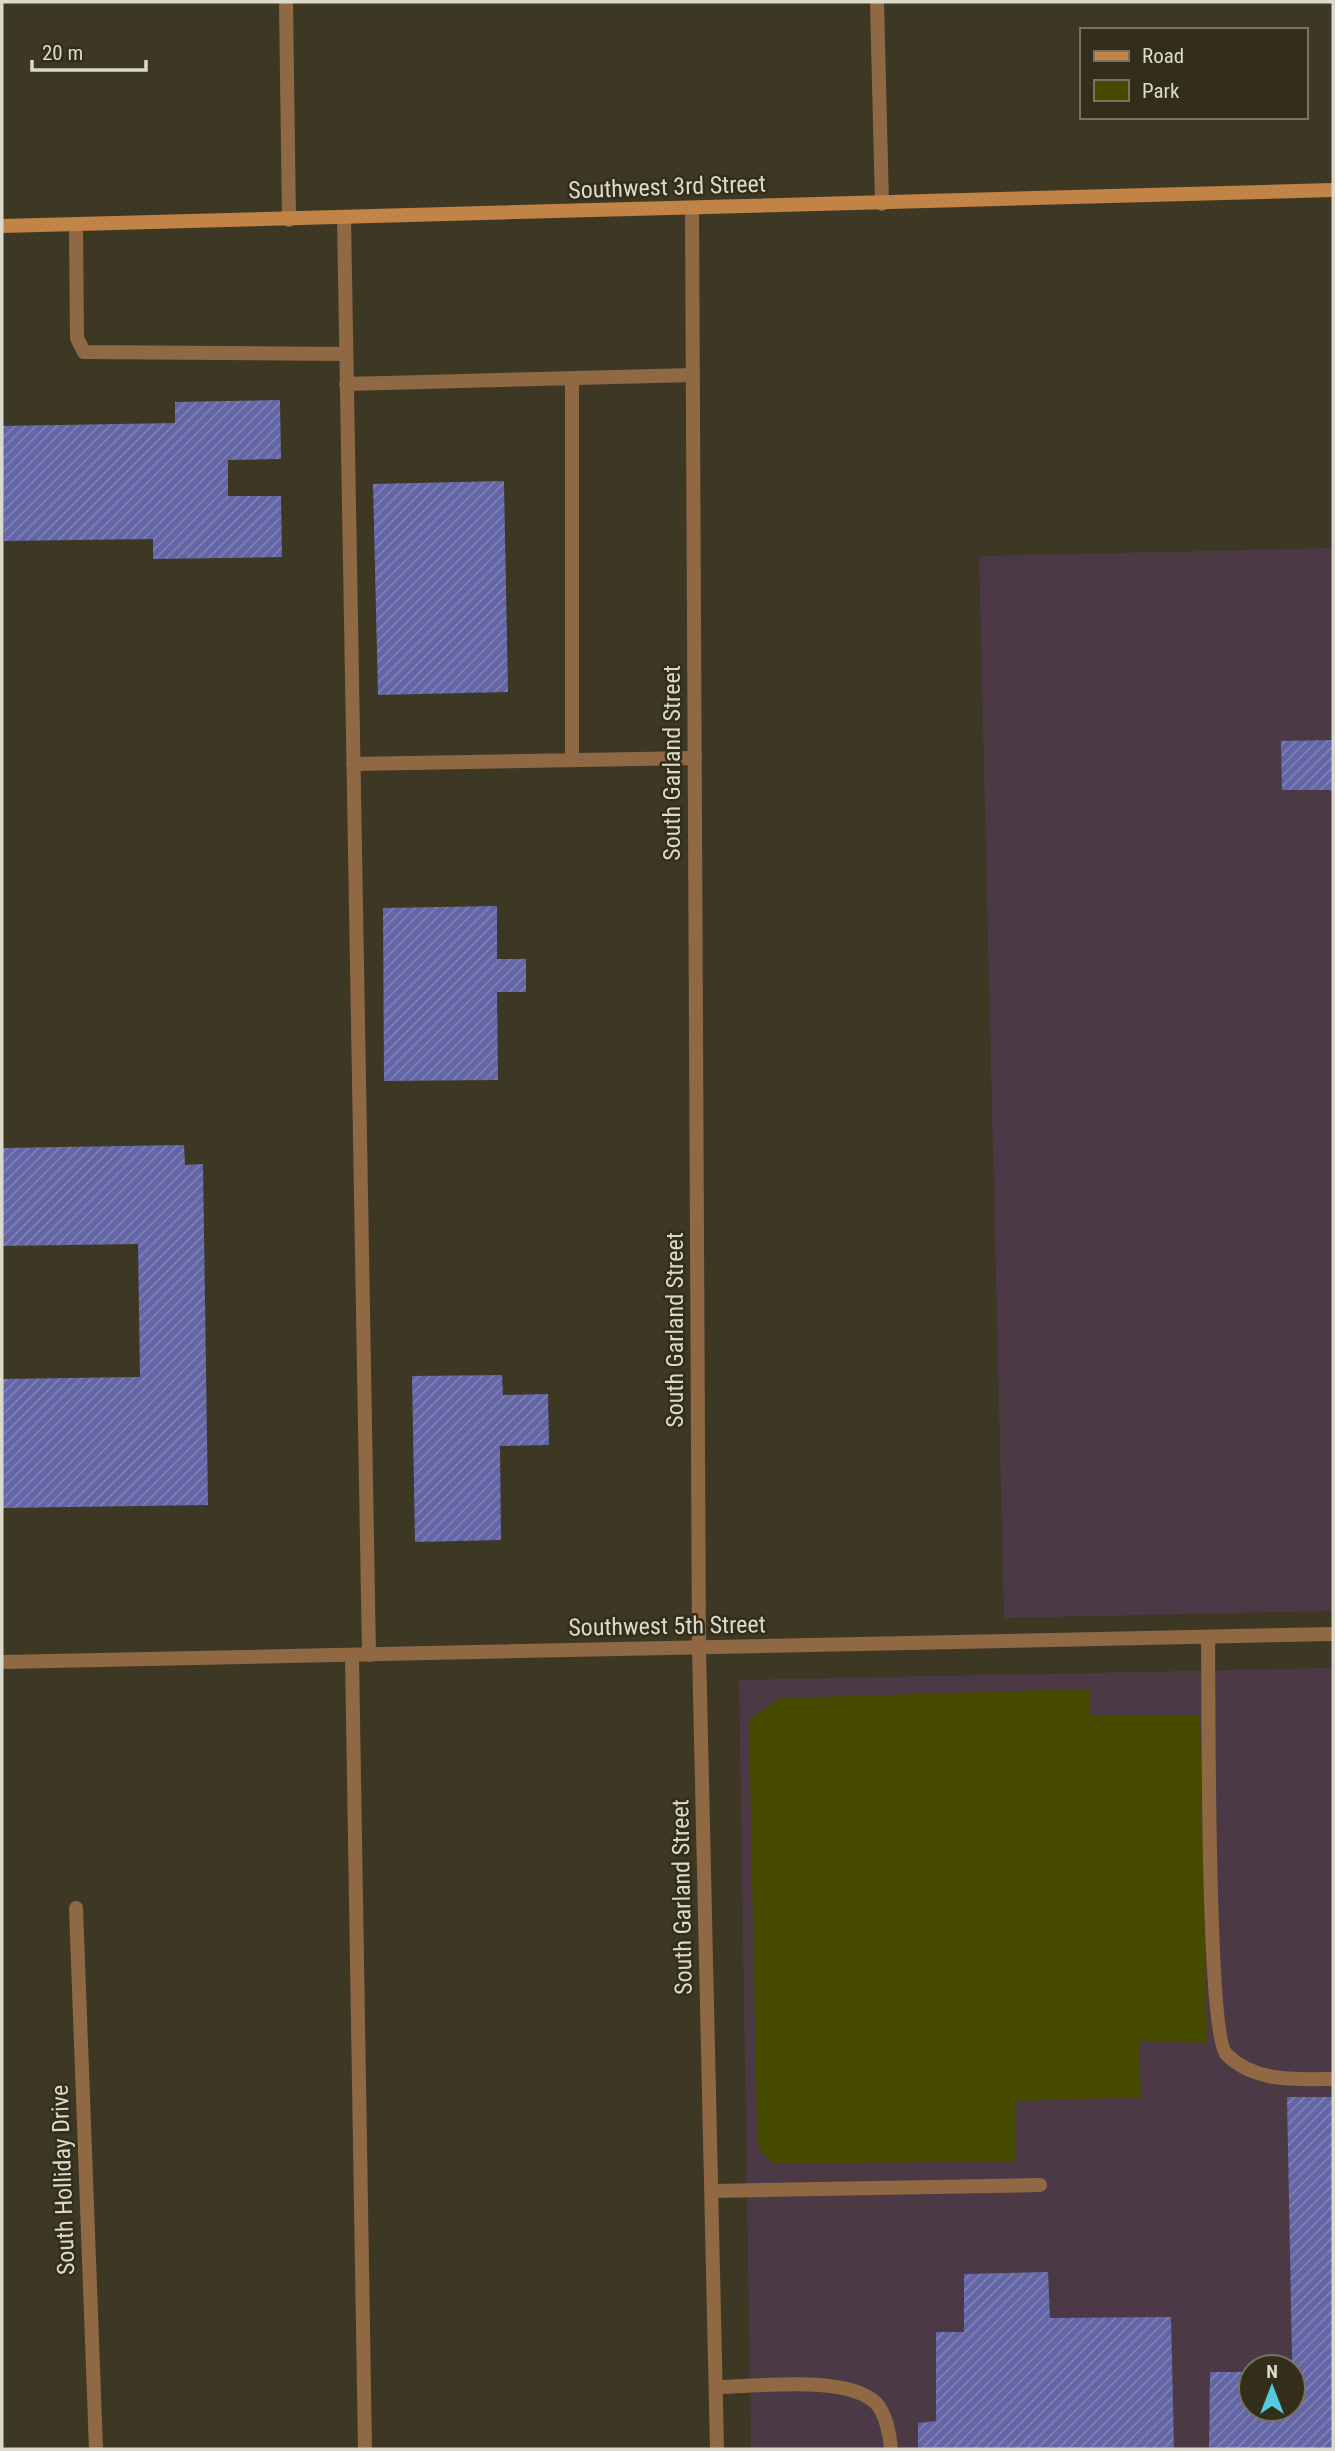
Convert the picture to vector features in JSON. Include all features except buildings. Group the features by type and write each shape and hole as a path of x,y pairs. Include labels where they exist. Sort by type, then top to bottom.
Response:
{"main road":[{"name":"Southwest 3rd Street","path":"2,226 1333,190"}],"street":[{"path":"286,2 289,220"},
{"path":"877,2 882,204"},
{"name":"South Garland Street","path":"692,209 699,1649 717,2449"},
{"path":"344,218 369,1655"},
{"path":"76,225 77,338 84,352 345,354"},
{"path":"345,384 693,375"},
{"path":"572,378 572,760"},
{"path":"353,764 695,758"},
{"name":"Southwest 5th Street","path":"2,1662 1333,1634"},
{"path":"1208,1637 1212,1914 1217,2029 1226,2054 1254,2072 1280,2080 1333,2079"},
{"path":"352,1656 365,2449"},
{"name":"South Holliday Drive","path":"76,1908 96,2449"},
{"path":"712,2192 1040,2185"},
{"path":"716,2387 823,2385 852,2390 876,2404 889,2432 891,2449"}],"shaded area":[{"path":"1333,548 1333,1611 1004,1618 979,556"},
{"path":"1333,1668 1333,2449 751,2449 739,1680"}],"green space":[{"path":"1089,1689 1090,1716 1200,1715 1207,2043 1139,2041 1141,2097 1016,2101 1015,2161 774,2164 759,2150 757,2127 749,1720 779,1698"}]}
